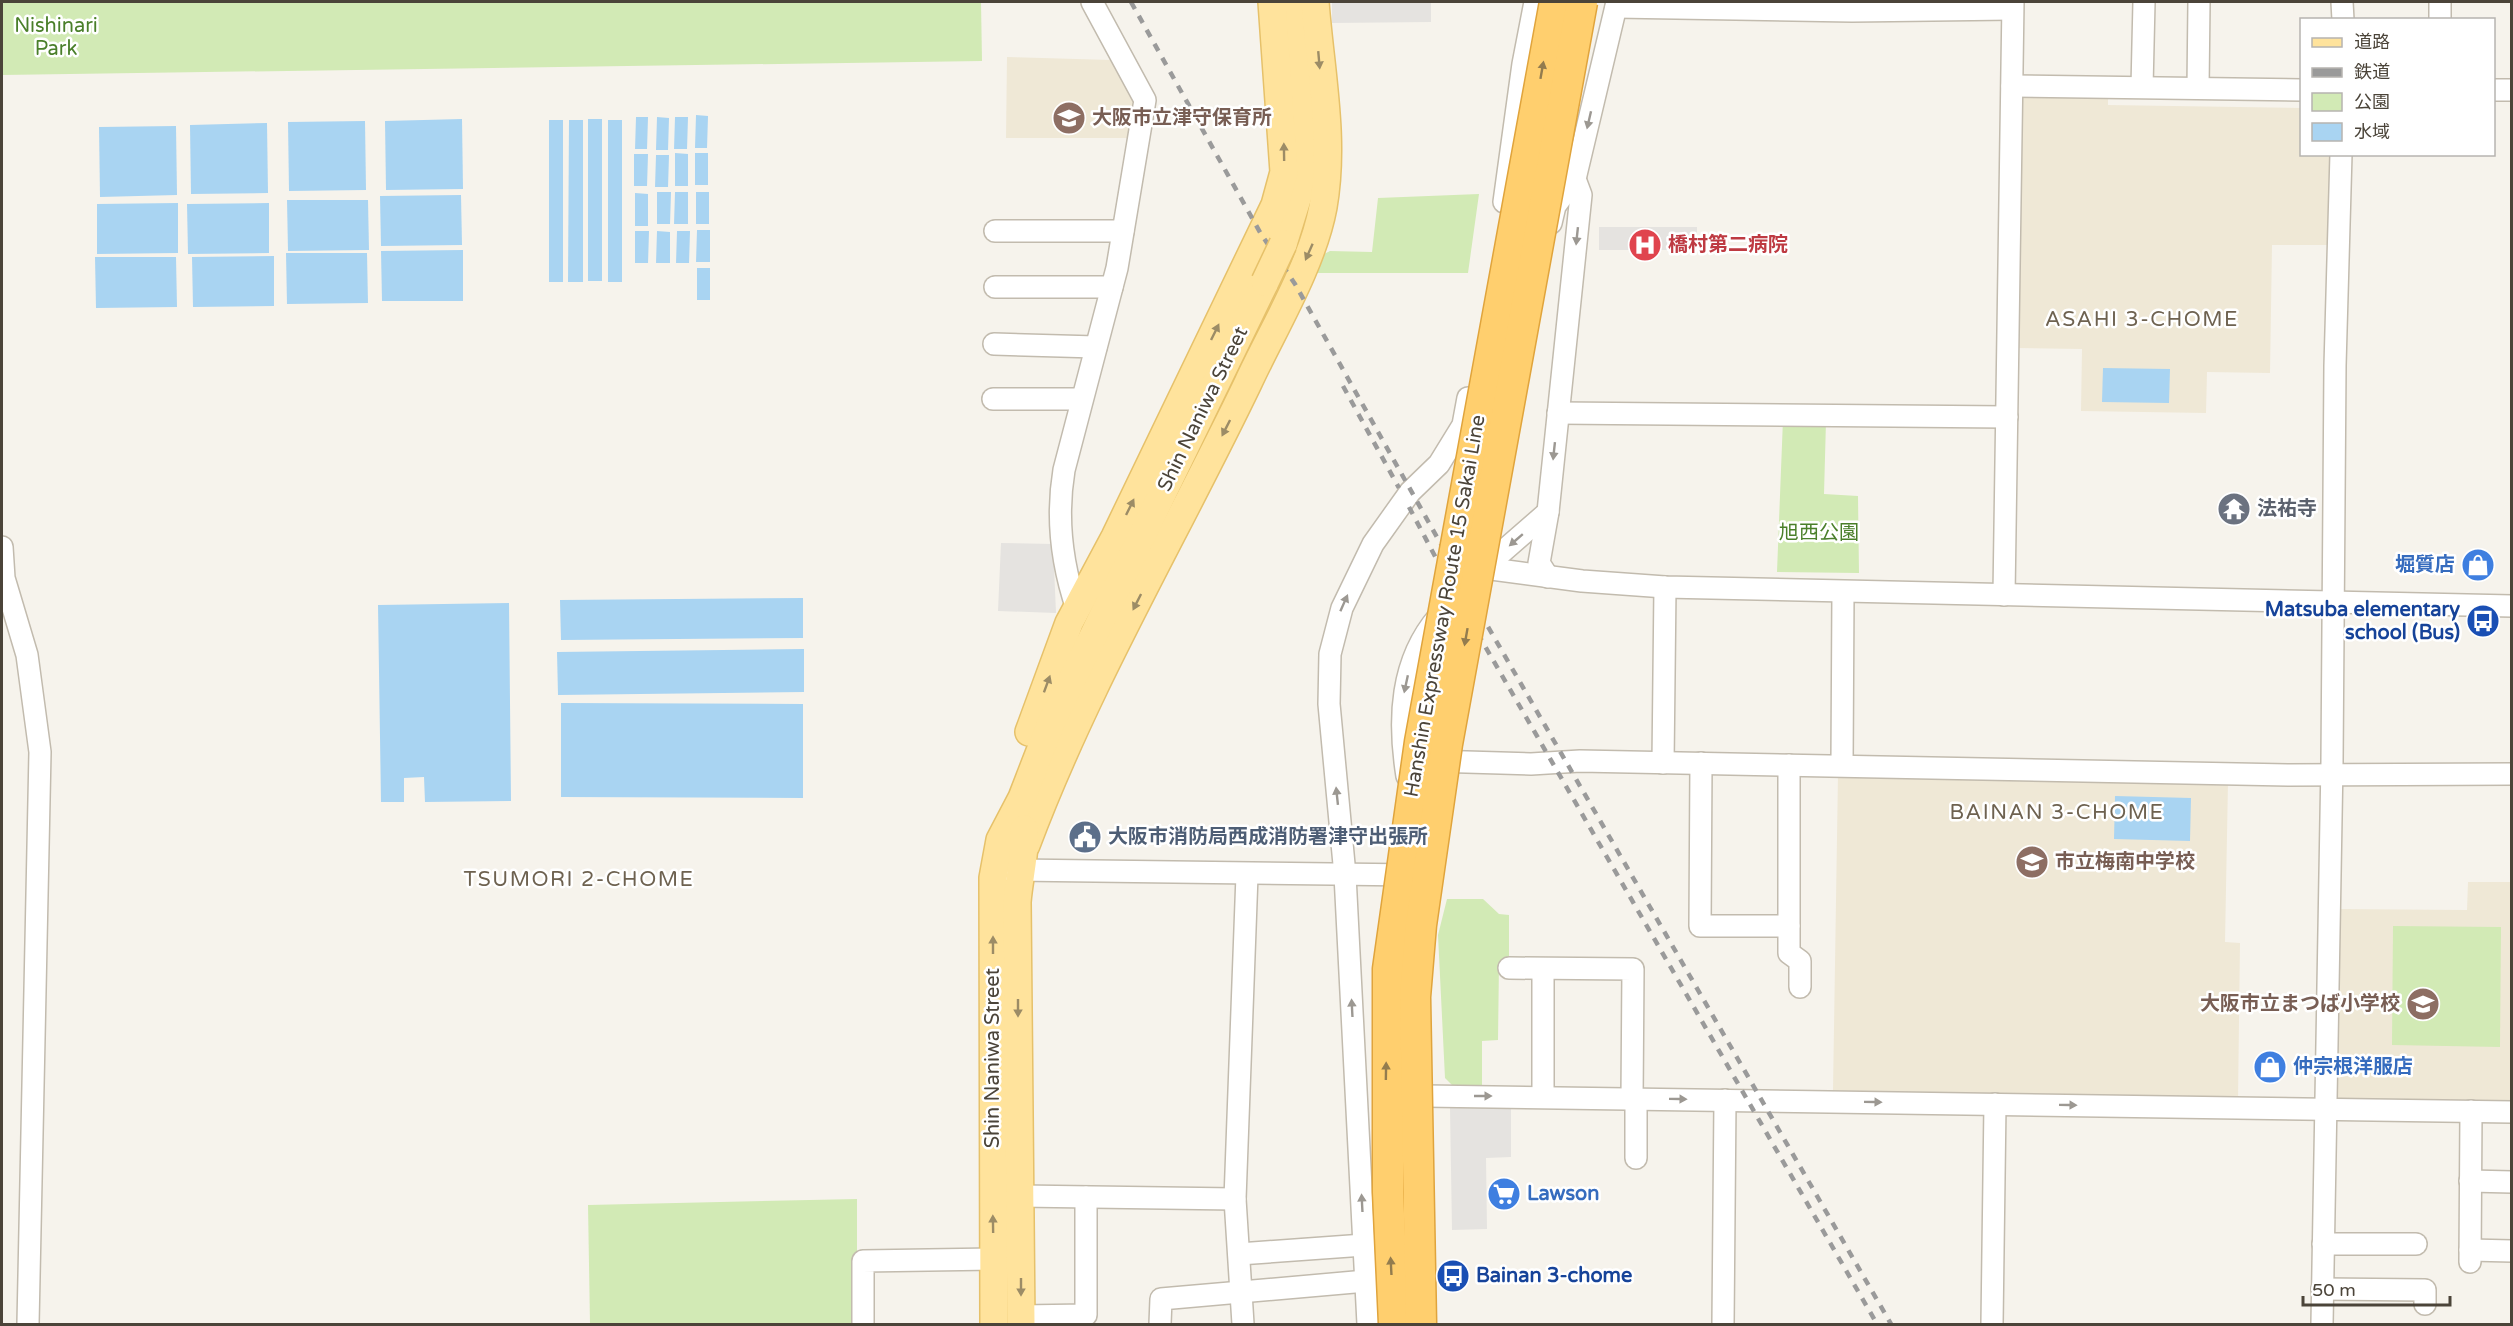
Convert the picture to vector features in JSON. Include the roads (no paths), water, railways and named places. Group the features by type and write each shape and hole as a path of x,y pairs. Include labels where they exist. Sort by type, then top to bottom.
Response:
{"highway":[{"name":"Hanshin Expressway Route 15 Sakai Line","path":"1394,1324 1387,1168 1388,969 1420,742 1555,2"},
{"name":"Hanshin Expressway Route 15 Sakai Line","path":"1421,1324 1415,997 1421,925 1446,744 1582,2"},
{"path":"1528,298 1608,3"}],"main road":[{"path":"1013,843 1016,769 1077,609 1120,526 1275,205 1284,172 1272,2"},
{"name":"Shin Naniwa Street","path":"994,1324 992,1083 1007,870 1022,798 1035,759 1051,723 1283,244 1302,183 1303,157 1293,2"},
{"path":"1013,843 1049,783 1090,695 1233,414 1317,235 1329,150 1315,2"},
{"name":"Shin Naniwa Street","path":"1007,870 1020,1196 1021,1320"}],"street":[{"path":"1077,609 1065,573 1058,501 1112,287 1145,100 1092,2"},
{"path":"1368,1324 1345,875 1329,687 1335,631 1342,608 1373,544 1410,492 1439,464 1463,425 1508,178 1522,64 1535,2"},
{"path":"2142,87 2144,2"},
{"path":"2198,88 2199,2"},
{"path":"2342,2 2343,18"},
{"path":"2440,2 2440,18"},
{"path":"1484,568 1555,206 1575,179 1608,3 1852,11 2013,5 2004,595"},
{"path":"2012,86 2300,90"},
{"path":"2495,90 2511,90"},
{"path":"2322,1324 2332,774 2335,366 2341,156"},
{"path":"1508,178 1575,179"},
{"path":"1548,577 1539,563 1548,512 1581,195 1575,179"},
{"path":"995,231 1123,231"},
{"path":"995,287 1112,287"},
{"path":"994,344 1096,347"},
{"path":"993,399 1082,399"},
{"path":"1558,413 2007,417"},
{"path":"1431,1324 1425,1096 1424,875 1404,760 1402,721 1405,689 1413,657 1431,626 1484,568 1548,512"},
{"path":"2,547 4,579 27,656 40,752 28,1324"},
{"path":"1484,568 1548,577 1665,587 2333,603 2507,604"},
{"path":"1664,763 1665,587"},
{"path":"1842,765 1843,592"},
{"path":"1404,760 1531,764 1580,761 2332,774 2511,774"},
{"path":"1701,763 1700,926 1789,926"},
{"path":"1789,765 1789,952 1800,961 1800,987"},
{"path":"1007,870 1246,875 1424,875"},
{"path":"1244,1324 1235,1199 1246,875"},
{"path":"1509,968 1633,969 1636,1158"},
{"path":"1543,969 1543,1096"},
{"path":"1425,1096 2511,1112"},
{"path":"1723,1324 1725,1100"},
{"path":"1992,1324 1995,1104"},
{"path":"2471,1111 2470,1256 2511,1251"},
{"path":"2470,1181 2511,1182"},
{"path":"1020,1196 1235,1199"},
{"path":"1021,1320 1086,1315 1086,1197"},
{"path":"2323,1244 2416,1244"},
{"path":"1239,1254 1364,1245"},
{"path":"863,1324 863,1261 994,1259"},
{"path":"1160,1324 1161,1299 1366,1281"},
{"path":"2322,1289 2425,1290 2425,1304"}],"water":[{"path":"696,115 708,116 707,148 695,148"},
{"path":"636,117 648,117 647,149 635,149"},
{"path":"657,117 669,118 668,150 656,150"},
{"path":"675,117 688,117 687,149 674,149"},
{"path":"462,119 463,189 386,190 385,121"},
{"path":"588,119 602,119 602,281 588,281"},
{"path":"549,120 563,120 563,282 549,282"},
{"path":"569,120 583,120 583,282 568,282"},
{"path":"608,120 622,120 622,282 608,282"},
{"path":"365,121 366,190 289,191 288,122"},
{"path":"267,123 268,193 191,194 190,125"},
{"path":"176,126 177,195 100,197 99,127"},
{"path":"675,153 688,154 688,186 675,186"},
{"path":"695,153 708,153 708,185 695,185"},
{"path":"634,154 648,154 647,186 634,186"},
{"path":"656,155 669,155 668,187 655,187"},
{"path":"657,192 671,192 670,224 657,224"},
{"path":"675,192 688,192 688,224 674,224"},
{"path":"696,192 709,192 709,224 696,224"},
{"path":"635,193 648,194 648,226 635,226"},
{"path":"461,195 462,245 381,246 380,196"},
{"path":"287,200 368,200 369,250 288,251"},
{"path":"178,203 178,253 97,254 97,204"},
{"path":"269,203 269,253 188,254 187,204"},
{"path":"697,230 710,230 710,262 696,262"},
{"path":"635,231 649,231 648,263 635,263"},
{"path":"657,231 670,232 670,263 656,263"},
{"path":"677,231 690,231 689,263 676,263"},
{"path":"463,250 463,301 382,301 381,251"},
{"path":"286,253 367,253 368,303 287,304"},
{"path":"274,256 274,306 193,307 192,257"},
{"path":"95,257 176,257 177,307 96,308"},
{"path":"697,268 710,268 710,300 697,300"},
{"path":"2103,368 2170,369 2169,403 2102,402"},
{"path":"803,598 803,638 561,640 560,600"},
{"path":"509,603 511,801 425,802 424,777 404,778 404,802 381,802 378,605"},
{"path":"804,649 804,692 558,695 557,652"},
{"path":"561,703 803,704 803,798 561,797"},
{"path":"2115,796 2191,798 2190,841 2114,839"}],"railway":[{"path":"1131,2 1261,234 1295,284 1465,587 1891,1324"},
{"path":"1343,386 1399,488"},
{"path":"1409,507 1456,596 1877,1324"}],"place":[{"name":"大阪市立津守保育所","path":"1069,118"},
{"name":"橋村第二病院","path":"1645,245"},
{"name":"法祐寺","path":"2234,509"},
{"name":"堀質店","path":"2478,565"},
{"name":"Matsuba elementary school (Bus)","path":"2483,621"},
{"name":"大阪市消防局西成消防署津守出張所","path":"1085,837"},
{"name":"市立梅南中学校","path":"2032,862"},
{"name":"大阪市立まつば小学校","path":"2423,1004"},
{"name":"仲宗根洋服店","path":"2270,1067"},
{"name":"Lawson","path":"1504,1194"},
{"name":"Bainan 3-chome","path":"1453,1276"}],"district":[{"name":"ASAHI 3-CHOME","path":"2142,319"},
{"name":"BAINAN 3-CHOME","path":"2057,812"},
{"name":"TSUMORI 2-CHOME","path":"579,879"}],"park label":[{"name":"Nishinari Park","path":"56,38"},
{"name":"旭西公園","path":"1819,533"}]}
